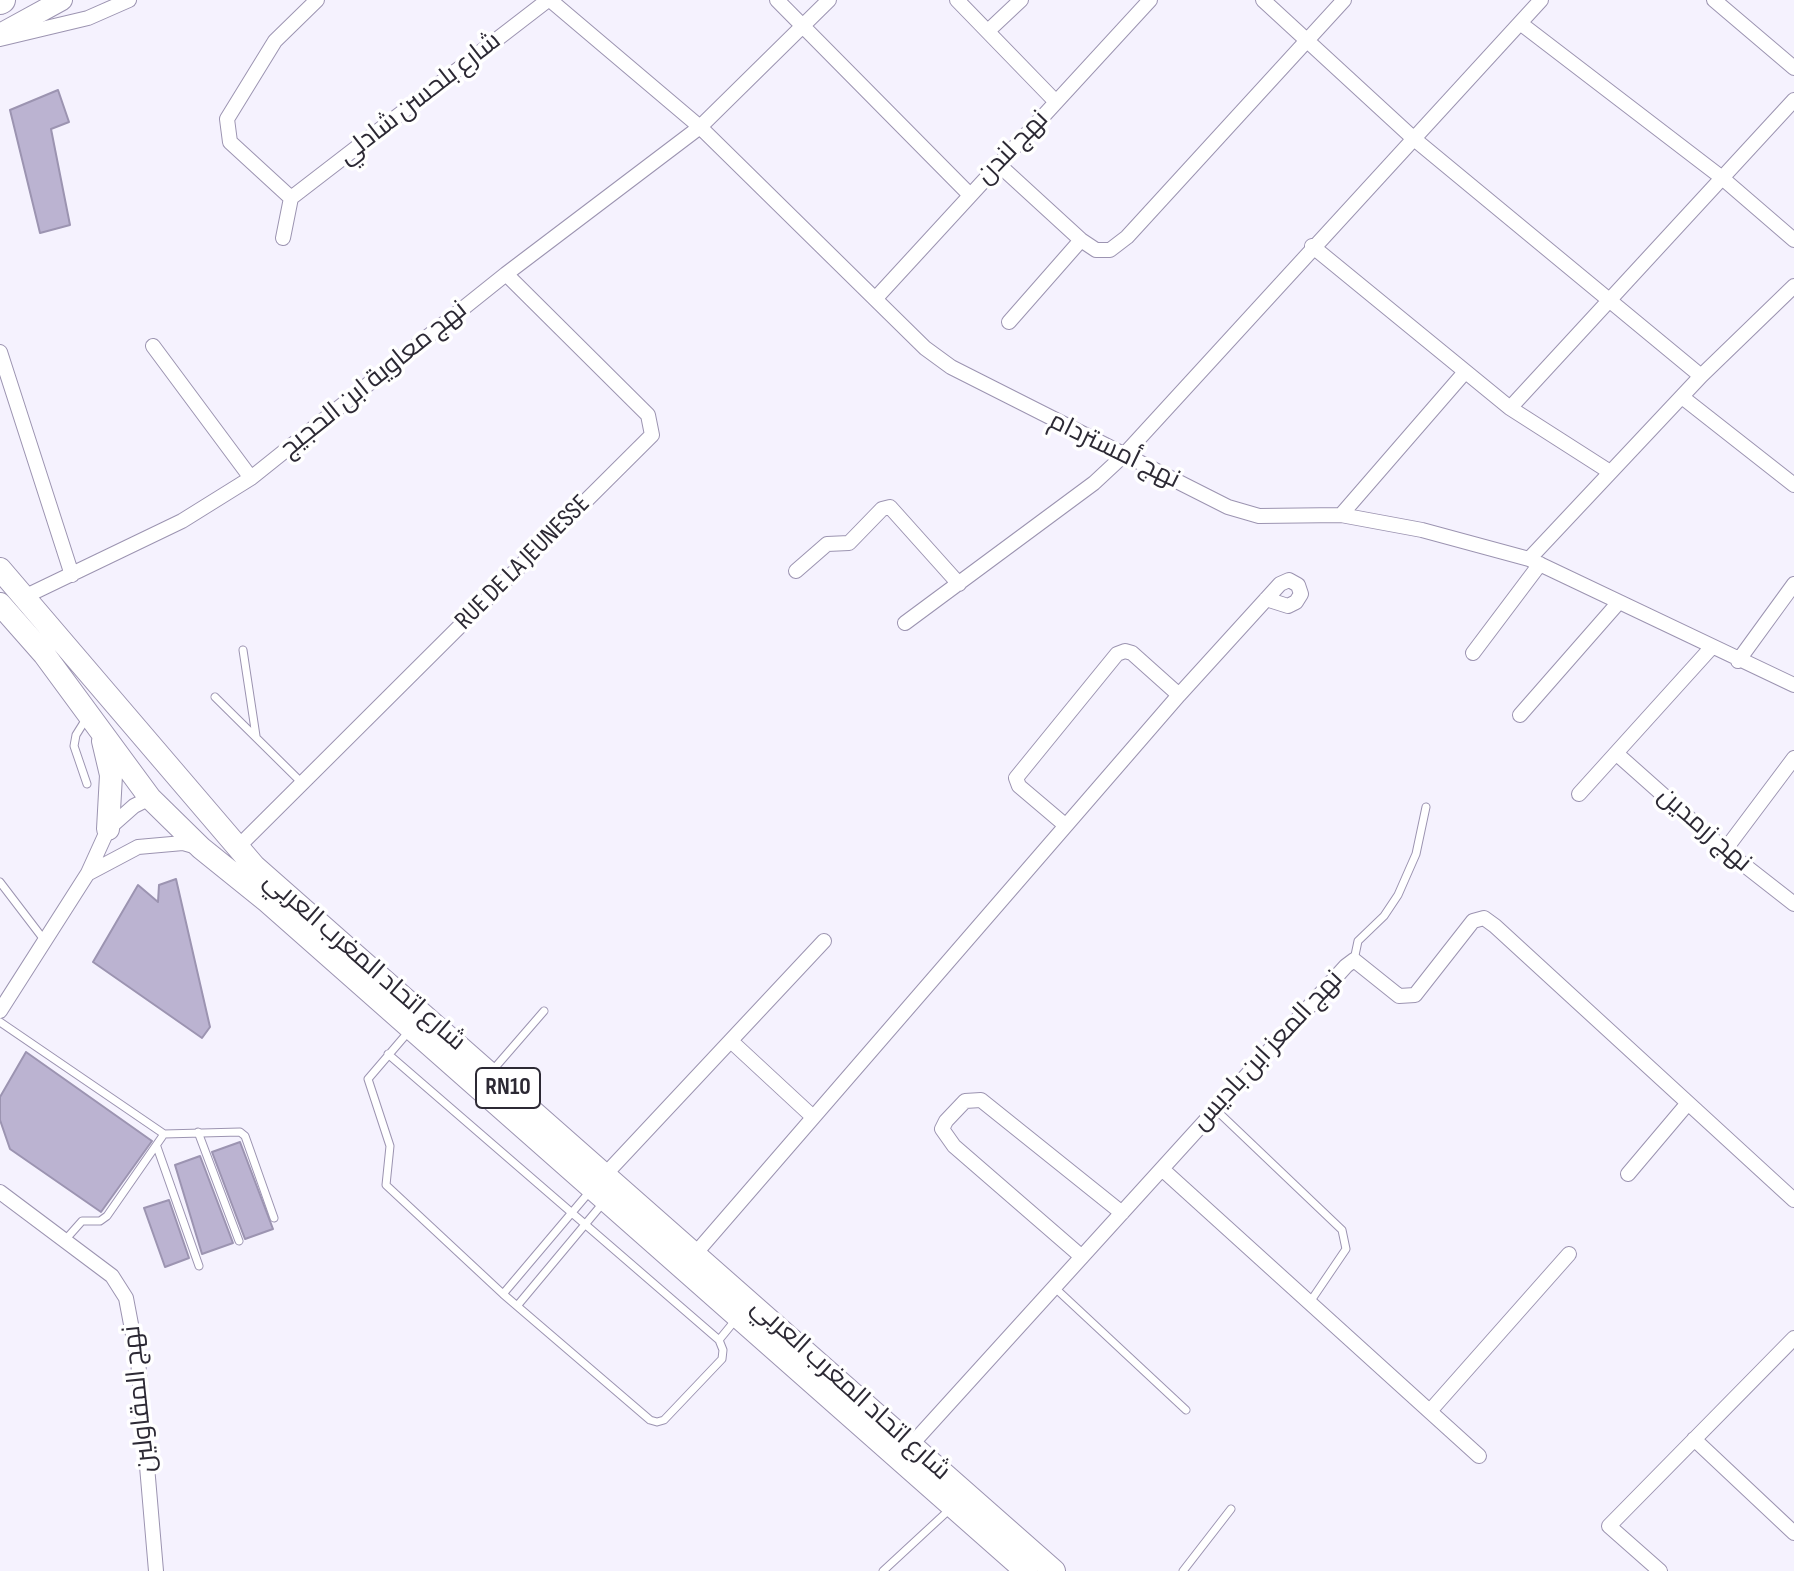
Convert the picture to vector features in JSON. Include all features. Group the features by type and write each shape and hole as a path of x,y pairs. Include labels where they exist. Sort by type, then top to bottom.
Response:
{"main road":[{"path":"0,37 62,0"},
{"name":"شارع اتحاد المغرب العربي","path":"0,569 254,866 491,1073 601,1187 738,1317 959,1500 1054,1571"},
{"name":"شارع اتحاد المغرب العربي","path":"0,604 91,716 150,798 201,848 601,1187 695,1254 911,1445 1026,1571"},
{"path":"91,716 106,749 111,775 108,829"},
{"path":"150,798 210,823 238,847"}],"street":[{"path":"0,37 88,18 129,0"},
{"path":"283,238 291,198 230,142 227,119 248,79 275,41 317,0"},
{"name":"شارع بلحسن شادلي","path":"291,198 549,0"},
{"name":"نهج أمستردام","path":"549,0 700,127 925,348 951,367 1123,456 1246,513 1341,515 1422,530 1534,561 1738,661 1794,685"},
{"path":"777,0 969,194"},
{"name":"نهج معاوية ابن الحجيج","path":"24,597 206,508 251,478 506,274 700,127 829,0"},
{"path":"957,0 1056,102"},
{"path":"988,31 1021,0"},
{"name":"نهج لندن","path":"876,298 1150,0"},
{"path":"1263,0 1413,138 1701,376"},
{"path":"998,164 1081,240 1103,251 1120,245 1344,0"},
{"path":"905,623 1094,483 1123,456 1312,246 1541,0"},
{"path":"1714,0 1794,68"},
{"path":"1520,23 1721,177 1794,240"},
{"path":"1510,408 1794,100"},
{"path":"1009,322 1081,240"},
{"path":"1312,246 1510,408 1610,472"},
{"name":"RUE DE LA JEUNESSE","path":"238,847 652,435 648,415 506,274"},
{"path":"1473,653 1534,561 1610,472 1701,376 1794,286"},
{"path":"153,346 251,478"},
{"path":"0,352 72,575"},
{"path":"1341,515 1465,372"},
{"path":"1682,397 1791,476"},
{"path":"796,571 827,544 849,543 882,509 890,507 959,584"},
{"path":"1738,661 1794,584"},
{"path":"695,1254 1065,825 1266,599"},
{"path":"1520,715 1619,602"},
{"path":"1579,794 1711,648"},
{"path":"1065,825 1019,786 1016,778 1117,654 1125,651 1132,653 1179,695"},
{"name":"نهج زرمدين","path":"1617,754 1725,850 1794,904"},
{"path":"1725,850 1794,758"},
{"path":"0,1011 88,873 108,829 134,806 150,798"},
{"path":"88,873 138,847 183,843 201,848"},
{"name":"نهج المعز ابن باديس","path":"911,1445 1214,1108 1354,960 1406,998 1415,995 1473,921 1484,918 1794,1200"},
{"path":"601,1187 824,941"},
{"path":"732,1042 813,1117"},
{"path":"1082,1257 954,1146 942,1129 946,1121 965,1101 981,1100 1122,1213"},
{"path":"1628,1174 1688,1103"},
{"path":"1162,1169 1479,1456"},
{"name":"نهج المقاولين","path":"0,1192 112,1276 126,1298 134,1325 156,1571"},
{"path":"1430,1411 1569,1254"},
{"path":"1660,1571 1609,1526 1794,1338"},
{"path":"1694,1439 1794,1533"}],"lane":[{"path":"243,650 257,738"},
{"path":"215,697 302,783"},
{"path":"87,784 74,746 76,735 91,716"},
{"path":"1354,960 1358,941 1384,916 1406,877 1426,807"},
{"path":"0,882 45,941"},
{"path":"491,1073 544,1011"},
{"path":"0,1022 164,1134 221,1130 245,1136 274,1218"},
{"path":"388,1054 719,1340 722,1359 664,1420 650,1420 388,1191 390,1146 368,1079 388,1054 411,1028"},
{"path":"1214,1108 1342,1230 1346,1249 1310,1302"},
{"path":"198,1132 239,1241"},
{"path":"66,1239 82,1221 100,1221 107,1216 164,1134"},
{"path":"157,1147 199,1266"},
{"path":"503,1294 571,1213 601,1187"},
{"path":"517,1306 585,1225 601,1187"},
{"path":"1054,1287 1186,1410"},
{"path":"719,1340 738,1317"},
{"path":"883,1571 959,1500"},
{"path":"1183,1571 1231,1509"}],"building":[{"path":"58,90 69,122 51,129 70,225 40,233 10,110"},
{"path":"176,879 210,1027 202,1038 93,962 138,885 158,902 159,885"},
{"path":"26,1052 152,1141 101,1212 10,1149 0,1120 0,1097"},
{"path":"240,1142 273,1229 245,1239 212,1152"},
{"path":"200,1156 233,1243 202,1254 175,1165"},
{"path":"169,1200 189,1258 165,1267 144,1208"}]}
